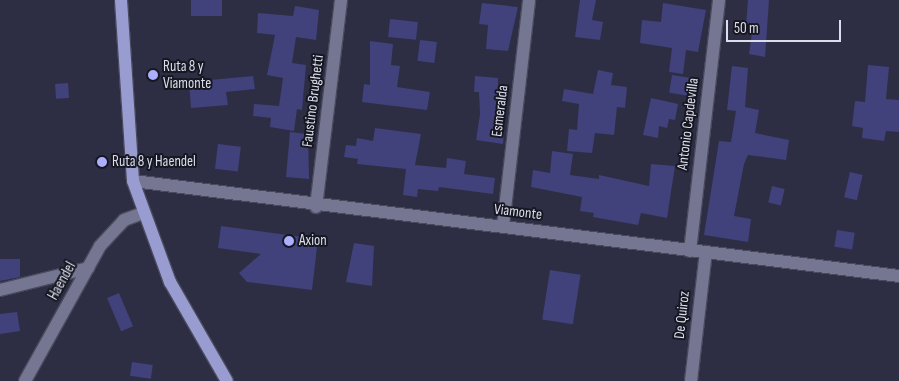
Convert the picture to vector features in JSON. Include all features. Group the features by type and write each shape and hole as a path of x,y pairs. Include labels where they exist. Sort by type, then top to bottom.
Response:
{"main road":[{"path":"121,0 133,181 142,212 170,282 227,381"}],"street":[{"name":"Faustino Brughetti","path":"316,207 341,0"},
{"name":"Esmeralda","path":"503,226 530,0"},
{"name":"Antonio Capdevilla","path":"690,251 719,0"},
{"name":"Viamonte","path":"133,181 316,207 503,226 899,276"},
{"name":"Haendel","path":"25,381 88,268 114,228 142,212"},
{"name":"De Quiroz","path":"691,381 706,252"},
{"path":"0,290 88,268"}],"building":[{"path":"191,0 222,0 222,16 191,16"},
{"path":"580,0 596,0 592,20 603,22 600,40 575,37"},
{"path":"748,0 769,0 765,57 749,54 753,25 746,25"},
{"path":"482,3 518,7 508,51 486,49 488,25 479,24"},
{"path":"663,3 706,10 698,52 686,50 683,74 669,72 672,48 640,43 642,20 661,22"},
{"path":"295,6 319,10 316,40 296,37 292,63 306,65 302,110 297,109 294,131 270,127 271,118 253,116 254,104 279,106 283,78 267,75 275,35 257,33 258,13 293,16"},
{"path":"390,19 418,22 416,40 388,37"},
{"path":"420,40 437,42 434,63 417,61"},
{"path":"370,41 393,44 391,65 400,66 397,87 430,92 427,110 362,102 364,84 370,85"},
{"path":"868,65 889,67 886,99 899,100 899,132 886,131 884,141 862,138 863,128 852,126 855,101 865,102"},
{"path":"732,66 748,68 745,107 759,110 755,133 789,140 786,160 748,155 744,164 734,216 751,219 748,242 704,235 719,141 731,142 736,111 727,110"},
{"path":"598,70 613,73 611,85 627,87 625,108 617,107 614,135 595,133 592,153 567,151 569,129 577,130 579,104 562,101 564,89 593,94"},
{"path":"672,75 690,78 687,96 669,93"},
{"path":"253,76 255,89 226,92 228,105 191,108 189,82"},
{"path":"475,76 498,78 497,131 504,131 503,144 476,140 480,114 479,92 474,92"},
{"path":"68,83 69,98 56,99 55,84"},
{"path":"651,98 678,104 675,120 669,119 667,128 659,126 658,138 643,135"},
{"path":"375,128 421,134 415,165 446,168 447,158 466,161 464,174 495,178 493,194 439,187 438,191 418,189 417,197 403,195 406,169 357,164 358,159 344,157 346,145 356,146 357,138 373,141"},
{"path":"290,132 308,134 309,179 286,177"},
{"path":"218,144 241,147 238,172 215,169"},
{"path":"552,151 573,154 570,175 599,179 599,175 649,186 651,164 675,166 667,218 641,213 638,225 593,217 594,213 580,211 582,197 531,187 533,170 550,173"},
{"path":"850,172 863,175 857,200 844,197"},
{"path":"772,186 785,189 781,205 768,203"},
{"path":"221,226 318,239 312,290 247,282 239,273 261,254 218,248"},
{"path":"837,230 855,233 852,250 834,247"},
{"path":"354,243 374,246 372,286 346,282"},
{"path":"0,259 20,259 20,277 0,281"},
{"path":"550,270 581,275 573,324 542,319"},
{"path":"119,293 133,326 121,331 107,298"},
{"path":"17,312 20,331 0,334 0,314"},
{"path":"132,362 153,365 151,379 130,376"}],"place":[{"name":"Ruta 8 y Viamonte","path":"153,75"},
{"name":"Ruta 8 y Haendel","path":"102,162"},
{"name":"Axion","path":"289,241"}]}
